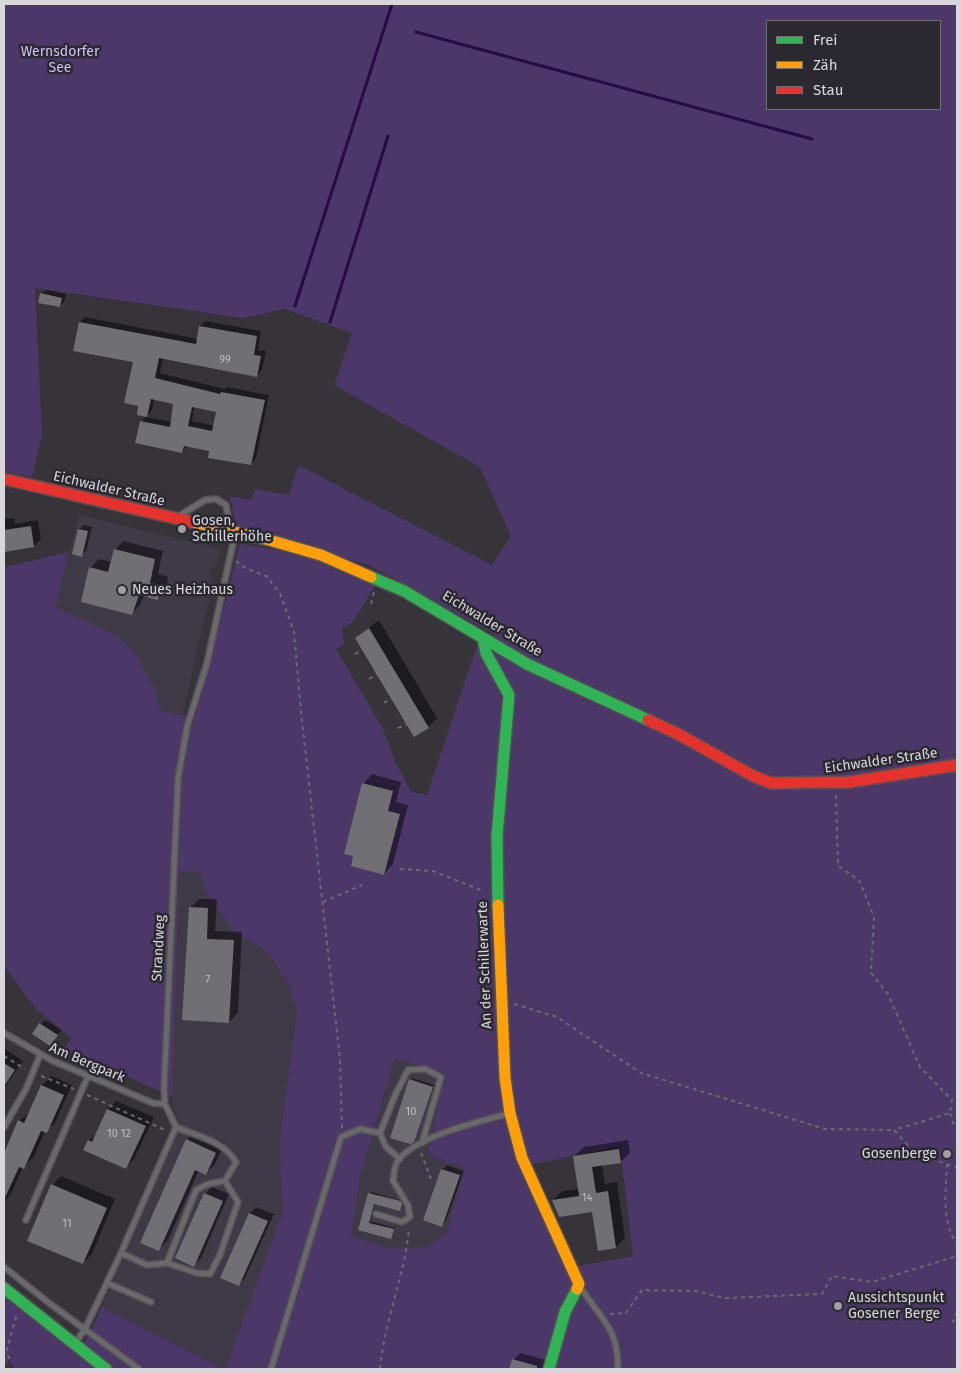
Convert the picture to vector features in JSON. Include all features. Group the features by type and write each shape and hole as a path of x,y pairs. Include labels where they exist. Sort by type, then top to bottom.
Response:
{"street":[{"name":"Eichwalder Straße","path":"4,479 303,549 380,579 576,689 678,734 753,776 771,782 836,784 957,765"},
{"name":"An der Schillerwarte","path":"483,638 484,649 503,679 509,695 498,836 500,1000 504,1078 510,1113 522,1158 579,1284"},
{"path":"549,1369 565,1312 579,1284"},
{"path":"4,1288 106,1369"}],"lane":[{"path":"176,520 184,511 205,500 216,499 226,506 228,516 221,530"},
{"name":"Strandweg","path":"176,1127 165,1104 178,779 187,727 205,672 236,533"},
{"name":"Am Bergpark","path":"4,1033 40,1055 153,1103 165,1104"},
{"path":"4,1127 26,1089 40,1055"},
{"path":"400,1159 386,1147 380,1133 396,1093 408,1070 425,1069 441,1076 440,1088 420,1145"},
{"path":"26,1220 88,1076"},
{"path":"376,1214 402,1222 410,1217 408,1205 393,1181 397,1162 400,1159 420,1145 455,1128 510,1113"},
{"path":"74,1344 85,1329 107,1283 176,1127 222,1146 230,1152 236,1162 225,1181 208,1184 196,1190 167,1263"},
{"path":"271,1369 341,1137 360,1129 380,1133"},
{"path":"121,1253 147,1265 167,1263 197,1273 210,1274 220,1255 238,1202 225,1181"},
{"path":"4,1267 139,1369"},
{"path":"107,1283 151,1302"},
{"name":"An der Schillerwarte","path":"579,1284 614,1335 618,1351 618,1369"}],"path":[{"path":"230,557 245,568 266,576 280,593 294,632 301,712 340,1059 343,1124 341,1137"},
{"path":"355,654 362,650"},
{"path":"369,679 377,674"},
{"path":"384,704 392,698"},
{"path":"398,728 407,724"},
{"path":"836,784 838,866 859,880 874,917 871,973 888,994 920,1067 952,1100 950,1113 953,1123 957,1123"},
{"path":"400,869 433,871 498,897"},
{"path":"323,902 362,885"},
{"path":"500,1000 557,1017 641,1073 825,1129 894,1130 950,1113"},
{"path":"894,1130 914,1152 957,1168"},
{"path":"420,1145 430,1179"},
{"path":"947,1164 945,1202 953,1238 957,1244"},
{"path":"380,1369 389,1323 407,1255 410,1217"},
{"path":"601,1314 626,1313 642,1290 695,1291 726,1298 822,1294 832,1276 872,1282 957,1256"},
{"path":"8,1359 7,1349 20,1302"},
{"path":"957,1312 953,1321 957,1326"}],"shaded area":[{"path":"79,515 220,549 218,562 210,572 209,577 213,581 182,716 161,711 158,699 105,631 56,607"},
{"path":"179,871 199,872 211,901 236,934 266,950 290,987 297,1011 279,1144 283,1211 225,1369 102,1307 181,1124 173,1107 170,1083"},
{"path":"395,1058 444,1073 428,1155 464,1168 446,1235 426,1247 387,1248 350,1236 360,1176"}],"green space":[{"name":"Wernsdorfer See","path":"4,4 957,4 957,1369 225,1369 283,1211 279,1144 297,1011 290,987 266,950 236,934 211,901 199,872 179,872 172,1096 62,1049 72,1038 36,1009 4,966 4,567 69,552 56,607 115,635 122,641 141,663 156,693 161,711 195,718 240,544 302,554 376,583 354,621 342,628 344,644 336,649 382,727 396,763 411,792 427,795 477,646 490,652 495,635 369,565 236,526 230,496 252,500 255,489 289,495 298,465 492,565 511,536 480,467 334,385 352,333 285,309 243,318 35,288 42,434 32,477 4,471","holes":["395,1058 444,1073 428,1155 464,1168 446,1235 426,1247 387,1248 351,1236 360,1176","620,1146 633,1256 574,1267 529,1165"]},
{"path":"4,1294 79,1355 102,1307 225,1369 14,1369 9,1360 4,1368"}],"building":[{"path":"40,293 62,298 60,307 38,303"},
{"path":"79,322 196,344 199,326 257,336 254,355 261,356 257,377 159,358 155,378 220,394 221,392 265,400 251,465 208,458 209,451 184,446 182,453 135,443 140,421 170,427 173,404 151,399 147,417 137,415 138,406 124,403 133,362 73,351","holes":["192,407 216,412 212,431 188,426"]},
{"path":"31,526 34,547 4,552 4,530"},
{"path":"78,529 88,531 82,557 72,554"},
{"name":"Neues Heizhaus","path":"114,549 155,559 150,583 160,585 158,600 139,595 132,615 81,602 89,567 108,572"},
{"path":"369,628 429,728 414,737 355,638"},
{"path":"362,783 393,791 388,811 400,814 384,875 351,866 353,856 344,854"},
{"path":"189,907 208,908 207,939 234,940 229,1023 182,1020"},
{"path":"39,1023 58,1035 50,1046 32,1034"},
{"path":"4,1063 15,1070 4,1086"},
{"path":"409,1079 433,1087 414,1142 410,1144 390,1138"},
{"path":"41,1085 64,1095 47,1133 41,1131 24,1169 19,1167 4,1200 4,1153 18,1120 24,1123"},
{"path":"107,1109 146,1126 126,1169 83,1150 88,1140 92,1142"},
{"path":"186,1139 216,1153 206,1175 195,1170 159,1251 140,1243"},
{"path":"619,1149 621,1163 592,1167 596,1193 608,1191 616,1248 598,1251 592,1212 559,1217 552,1200 579,1196 573,1156"},
{"path":"441,1169 460,1175 442,1227 423,1220"},
{"path":"51,1184 107,1208 83,1264 27,1241"},
{"path":"204,1193 223,1201 194,1267 175,1258"},
{"path":"368,1193 401,1201 400,1211 374,1204 369,1223 394,1229 391,1239 358,1230"},
{"path":"249,1213 268,1221 239,1286 220,1278"},
{"path":"512,1359 537,1366 537,1369 509,1369"}],"waterway":[{"path":"295,306 392,4"},
{"path":"416,32 812,139"},
{"path":"330,322 388,136"}],"traffic: fast":[{"path":"371,577 404,591 527,664 648,720"},
{"path":"483,638 486,653 509,695 497,836 498,905"},
{"path":"4,1288 106,1369"},
{"path":"549,1369 565,1312 577,1289"}],"traffic: slow":[{"path":"192,522 269,540 321,555 371,577"},
{"path":"498,905 505,1078 510,1113 522,1158 579,1284 577,1289"}],"traffic: jam":[{"path":"4,479 192,522"},
{"path":"648,720 678,734 753,776 771,783 850,782 957,765"}],"place":[{"name":"Gosen, Schillerhöhe","path":"182,529"},
{"name":"Neues Heizhaus","path":"122,590"},
{"name":"Gosenberge","path":"947,1154"},
{"name":"Aussichtspunkt Gosener Berge","path":"838,1306"}]}
